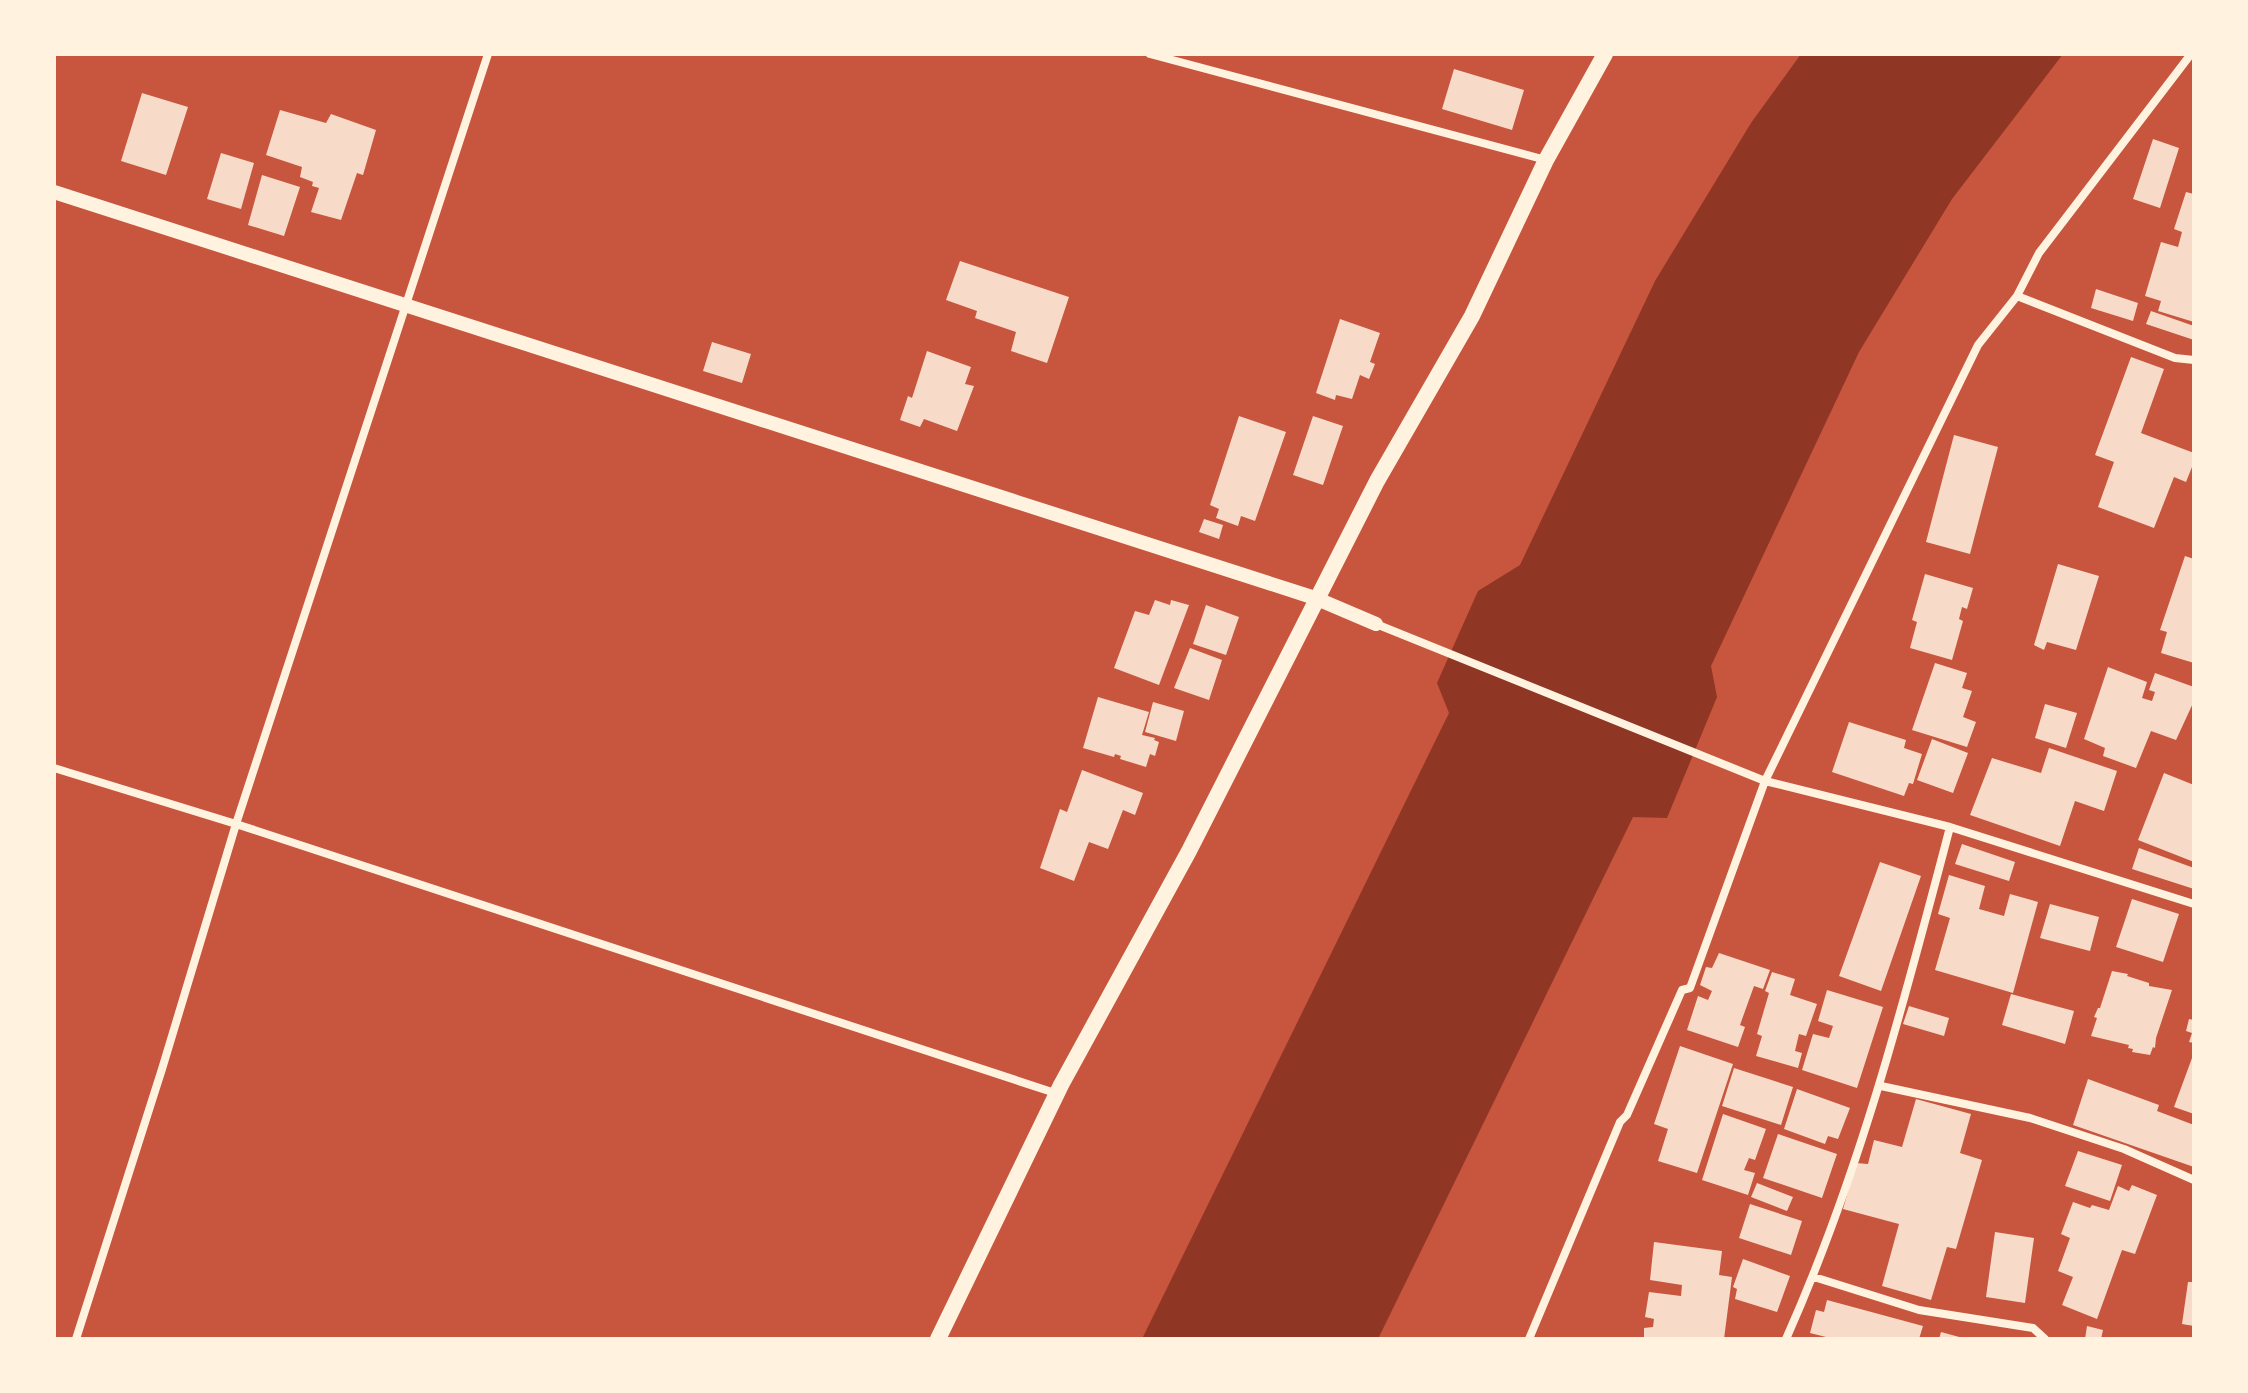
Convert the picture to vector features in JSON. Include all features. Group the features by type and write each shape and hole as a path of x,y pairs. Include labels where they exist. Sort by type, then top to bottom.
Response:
{"main road":[{"path":"938,1339 1061,1085 1189,851 1377,481 1472,316 1546,160 1605,54"}],"street":[{"path":"76,1339 236,824 488,54"},
{"path":"1150,54 1546,160"},
{"path":"1529,1339 1620,1122 1627,1115 1682,990 1690,988 1765,781 1978,345 2017,296 2039,253 2191,54"},
{"path":"54,192 1315,598 1765,781 1950,827 2194,904"},
{"path":"2017,296 2175,358 2194,360"},
{"path":"54,768 236,824 1052,1092 1061,1085"},
{"path":"1786,1339 1814,1277 1881,1086 1950,827"},
{"path":"1881,1086 2030,1118 2124,1149 2194,1180"},
{"path":"1814,1277 1919,1310 2033,1328 2045,1339"}],"shaded area":[{"path":"1801,54 2063,54 1952,199 1859,352 1711,666 1717,697 1667,818 1633,817 1378,1339 1142,1339 1449,713 1437,683 1478,591 1520,565 1655,281 1751,123"}],"building":[{"path":"1454,69 1524,90 1512,130 1442,109"},
{"path":"142,93 188,107 166,175 121,161"},
{"path":"280,110 326,123 331,114 376,130 363,175 357,173 341,220 311,212 319,188 300,177 302,167 266,155"},
{"path":"2153,139 2179,148 2160,208 2133,199"},
{"path":"221,153 254,163 241,209 207,199"},
{"path":"262,175 300,187 284,236 248,225"},
{"path":"2186,192 2194,194 2194,322 2158,311 2161,301 2145,296 2161,242 2178,247 2182,232 2174,229"},
{"path":"960,261 1069,297 1047,363 1011,351 1016,332 975,318 977,311 946,300"},
{"path":"2096,289 2138,303 2133,321 2091,308"},
{"path":"2151,311 2194,326 2194,340 2146,324"},
{"path":"1340,319 1380,333 1370,362 1375,364 1369,379 1360,375 1352,399 1336,395 1335,400 1316,393"},
{"path":"712,342 751,354 742,383 703,371"},
{"path":"927,351 971,367 965,384 974,386 957,431 924,419 920,427 900,420 908,396 912,398"},
{"path":"2131,357 2164,369 2141,433 2194,453 2186,482 2174,477 2154,528 2098,507 2114,462 2095,455"},
{"path":"1239,416 1286,432 1255,521 1241,516 1238,526 1216,518 1219,509 1210,505"},
{"path":"1313,416 1343,426 1323,485 1293,475"},
{"path":"1954,435 1998,447 1970,554 1926,542"},
{"path":"1204,519 1223,525 1219,539 1199,532"},
{"path":"2185,556 2194,559 2194,663 2161,653 2167,632 2160,630"},
{"path":"2058,564 2099,576 2076,650 2047,642 2044,650 2034,645"},
{"path":"1925,574 1973,588 1967,609 1962,607 1959,619 1963,621 1952,660 1910,648 1917,622 1912,620"},
{"path":"1155,600 1170,605 1171,600 1189,605 1159,685 1114,668 1135,611 1149,615"},
{"path":"1206,605 1239,617 1226,655 1193,644"},
{"path":"1190,648 1222,660 1209,700 1174,688"},
{"path":"1935,663 1967,673 1962,688 1972,691 1963,717 1976,722 1967,747 1912,730"},
{"path":"2108,667 2147,682 2142,698 2152,701 2155,692 2149,690 2155,673 2194,687 2194,701 2176,740 2151,731 2136,768 2103,756 2105,748 2084,739"},
{"path":"1098,697 1149,712 1142,735 1159,742 1155,756 1150,754 1146,767 1120,759 1121,756 1115,754 1114,757 1083,748"},
{"path":"1153,702 1184,711 1176,741 1145,732"},
{"path":"2045,704 2077,713 2066,748 2035,738"},
{"path":"1849,722 1906,740 1904,748 1922,754 1913,784 1909,783 1904,796 1832,772"},
{"path":"1932,739 1968,753 1953,793 1917,780"},
{"path":"2049,748 2117,771 2104,811 2075,801 2060,846 1970,815 1992,758 2041,773"},
{"path":"1082,770 1143,793 1135,815 1123,810 1108,849 1089,842 1074,881 1040,868 1060,809 1067,812"},
{"path":"2164,773 2194,785 2194,862 2138,840"},
{"path":"1962,844 2015,862 2009,881 1955,864"},
{"path":"2139,848 2194,868 2194,889 2132,869"},
{"path":"1880,862 1921,876 1881,991 1839,976"},
{"path":"1949,875 1985,886 1979,909 2004,916 2010,894 2038,902 2013,993 1935,970 1950,918 1938,914"},
{"path":"2132,899 2179,914 2163,962 2116,947"},
{"path":"2050,904 2099,917 2090,951 2040,938"},
{"path":"1719,953 1770,970 1763,989 1754,986 1740,1025 1745,1027 1738,1047 1687,1030 1698,996 1708,1000 1712,991 1700,985 1706,967 1712,968"},
{"path":"2112,971 2128,974 2149,983 2149,986 2172,990 2155,1048 2150,1055 2132,1052 2129,1045 2091,1036 2097,1018 2094,1017"},
{"path":"1772,972 1795,979 1790,995 1817,1004 1806,1036 1799,1034 1795,1051 1802,1053 1798,1068 1756,1056 1762,1036 1757,1034 1769,993 1765,991"},
{"path":"1827,990 1883,1007 1857,1088 1802,1070 1813,1034 1829,1038 1833,1026 1818,1021"},
{"path":"2011,994 2074,1011 2065,1044 2002,1025"},
{"path":"1909,1006 1949,1018 1944,1036 1903,1024"},
{"path":"2189,1019 2194,1020 2194,1043 2189,1042 2192,1033 2186,1031"},
{"path":"1680,1046 1733,1064 1697,1173 1658,1161 1668,1129 1654,1124"},
{"path":"2194,1058 2194,1114 2174,1107"},
{"path":"1734,1068 1793,1087 1781,1125 1722,1106"},
{"path":"2088,1079 2159,1105 2157,1111 2194,1125 2194,1167 2073,1125"},
{"path":"1797,1089 1850,1108 1838,1139 1828,1136 1825,1144 1784,1129"},
{"path":"1916,1099 1971,1114 1960,1153 1982,1160 1956,1249 1947,1247 1931,1300 1882,1286 1899,1224 1843,1209 1856,1163 1868,1164 1874,1140 1902,1147"},
{"path":"1723,1114 1766,1129 1755,1160 1749,1158 1744,1170 1755,1173 1748,1195 1702,1180"},
{"path":"1778,1134 1837,1154 1822,1198 1763,1178"},
{"path":"2078,1151 2122,1165 2110,1201 2065,1186"},
{"path":"1757,1183 1793,1197 1787,1211 1751,1197"},
{"path":"2132,1185 2157,1195 2135,1254 2122,1250 2097,1319 2062,1305 2073,1277 2058,1271 2070,1238 2061,1234 2073,1202 2109,1210 2118,1186 2129,1191"},
{"path":"1750,1204 1802,1221 1791,1255 1739,1238"},
{"path":"1995,1232 2034,1238 2025,1303 1986,1297"},
{"path":"1654,1242 1722,1251 1719,1275 1732,1277 1724,1339 1644,1339 1644,1328 1653,1327 1654,1319 1645,1317 1649,1292 1681,1296 1682,1285 1650,1280"},
{"path":"1743,1259 1790,1276 1777,1312 1735,1299 1737,1289 1733,1287"},
{"path":"2188,1282 2194,1282 2194,1326 2182,1324"},
{"path":"1827,1300 1923,1326 1919,1339 1834,1339 1810,1333 1816,1310 1824,1312"},
{"path":"2087,1326 2103,1330 2101,1339 2085,1339"},
{"path":"1941,1332 1963,1338 1963,1339 1939,1339"}]}
